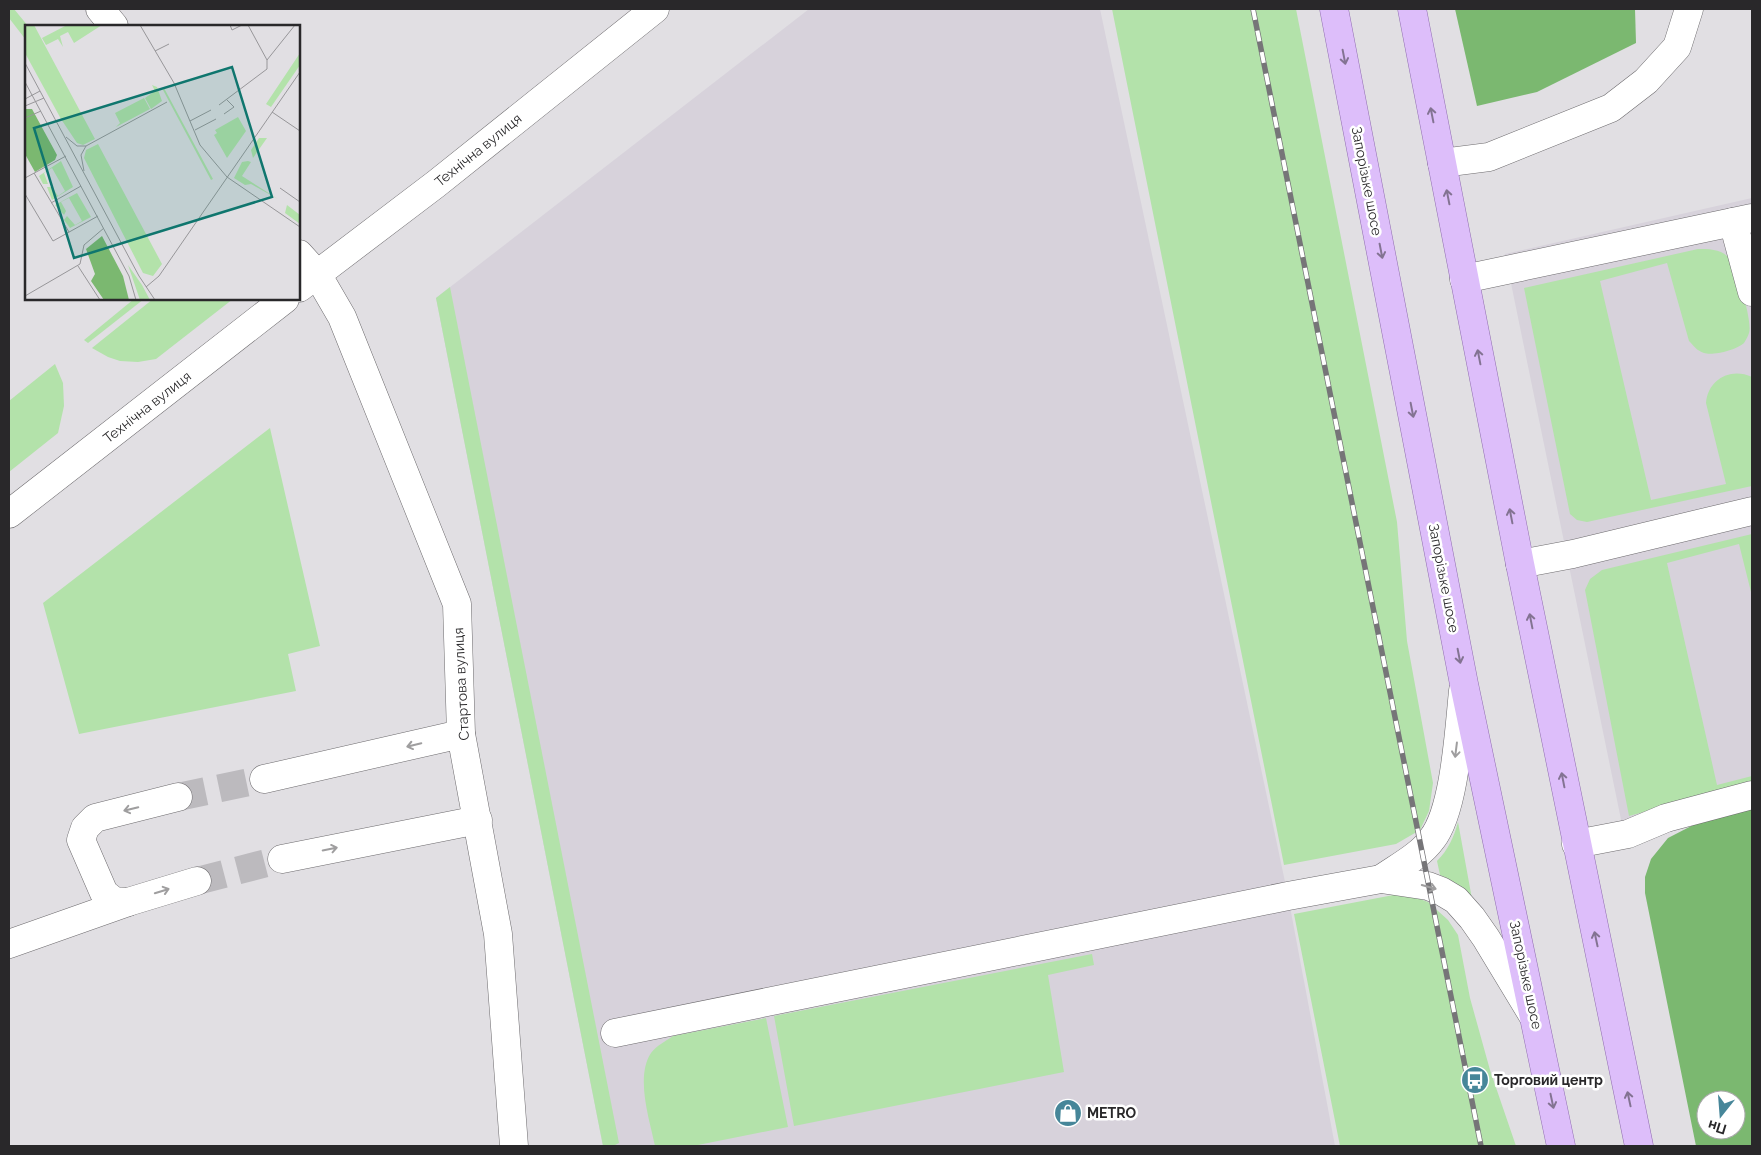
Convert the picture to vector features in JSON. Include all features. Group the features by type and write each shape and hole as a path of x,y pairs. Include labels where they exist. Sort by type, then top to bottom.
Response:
{"main road":[{"name":"Запорізьке шосе","path":"1334,9 1464,684 1561,1146"},
{"path":"1412,9 1520,564 1639,1146"}],"street":[{"path":"100,9 113,25"},
{"name":"Технічна вулиця","path":"308,281 436,184 655,9"},
{"path":"1442,163 1489,157 1611,108 1646,81 1677,47 1688,9"},
{"path":"1464,279 1743,220 1752,292"},
{"name":"Стартова вулиця","path":"300,257 308,281 342,317 457,604 461,734 498,934 514,1146"},
{"name":"Технічна вулиця","path":"9,514 284,300"},
{"path":"1520,564 1573,554 1752,511"},
{"path":"1381,879 1422,851 1433,838 1443,820 1453,776 1464,684"},
{"path":"264,778 461,734"},
{"path":"1576,844 1628,834 1666,818 1752,795"},
{"path":"128,902 114,901 104,893 81,840 85,828 96,818 178,798"},
{"path":"282,859 478,820"},
{"path":"615,1033 1288,896 1381,879 1428,886 1456,900 1486,938 1535,1019"},
{"path":"9,944 197,880"}],"shaded area":[{"path":"809,9 1100,9 1288,896 1335,1146 603,1146 436,298"},
{"path":"1752,198 1752,807 1625,839 1505,254"}],"green space":[{"path":"9,9 14,9 27,25 25,25 25,39 9,18"},
{"path":"1112,9 1296,9 1397,522 1407,641 1433,783 1429,811 1420,830 1396,844 1284,865"},
{"path":"1455,9 1635,9 1636,43 1537,92 1477,106"},
{"path":"1698,249 1721,252 1731,261 1735,270 1749,317 1750,327 1749,333 1741,346 1708,354 1697,349 1689,341 1667,263 1600,281 1651,500 1726,484 1706,403 1711,387 1716,382 1722,377 1736,373 1752,377 1752,486 1587,522 1577,520 1570,514 1524,288"},
{"path":"450,287 619,1143 613,1146 603,1146 436,298"},
{"path":"133,300 143,300 88,343 84,340"},
{"path":"152,300 232,300 156,359 138,362 120,361 92,348"},
{"path":"55,364 63,383 64,406 58,433 9,472 9,401"},
{"path":"270,428 320,646 288,654 296,691 79,734 43,603"},
{"path":"1752,534 1752,596 1739,544 1667,563 1717,785 1752,776 1752,783 1629,816 1585,590 1590,579 1602,570"},
{"path":"1752,807 1752,1146 1696,1146 1645,893 1645,877 1651,859 1668,838 1703,820"},
{"path":"1458,822 1472,899 1458,885 1440,875 1437,861 1450,843"},
{"path":"1404,893 1428,902 1448,920 1458,935 1470,998 1490,1070 1516,1146 1340,1146 1294,914"},
{"path":"1092,954 1094,965 1048,975 1064,1072 794,1126 774,1016"},
{"path":"766,1018 788,1127 693,1146 655,1146 647,1112 644,1086 646,1063 653,1050 673,1036"}],"tunnel":[{"path":"178,797 264,779"},
{"path":"197,881 282,859"}],"railway":[{"path":"1253,9 1481,1146"}],"place":[{"name":"Торговий центр","path":"1475,1080"},
{"name":"METRO","path":"1068,1113"}]}
